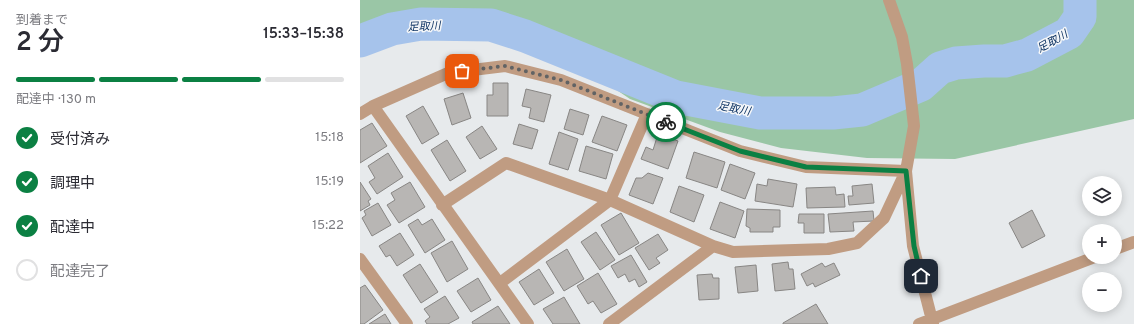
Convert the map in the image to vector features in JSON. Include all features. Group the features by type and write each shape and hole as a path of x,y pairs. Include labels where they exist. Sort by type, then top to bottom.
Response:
{"street":[{"path":"442,205 506,163 610,200 714,246 732,252 828,249 857,244 884,218 906,171 914,126 907,64 902,37 889,0"},
{"path":"360,114 373,106 448,73 505,66 561,80 740,151 806,167 906,171"},
{"path":"373,106 528,324"},
{"path":"500,283 610,200 647,114"},
{"path":"906,171 914,246 932,322"},
{"path":"1122,246 1134,242"},
{"path":"609,324 714,246"},
{"path":"919,324 932,322 1082,262"},
{"path":"361,263 407,324"}],"green space":[{"path":"360,0 1134,0 1134,119 955,159 867,158 781,148 720,132 630,99 499,11 373,20 360,25"}],"building":[{"path":"493,83 508,83 508,116 487,116 487,95 493,95"},
{"path":"526,89 551,95 544,122 529,118 531,108 522,106"},
{"path":"463,93 471,118 452,125 444,99"},
{"path":"423,106 439,134 422,144 406,116"},
{"path":"570,109 589,115 583,135 564,129"},
{"path":"602,116 627,125 617,151 592,142"},
{"path":"372,123 387,146 360,163 360,130"},
{"path":"519,124 538,130 532,149 513,144"},
{"path":"482,126 497,149 480,159 466,137"},
{"path":"559,132 578,139 568,170 549,164"},
{"path":"658,134 678,141 668,169 641,159 646,147 653,150"},
{"path":"447,140 466,171 450,181 431,150"},
{"path":"586,146 613,154 606,179 579,171"},
{"path":"694,152 725,162 717,188 686,178"},
{"path":"388,153 403,177 377,194 369,182 375,178 368,166"},
{"path":"730,164 755,173 745,199 721,190"},
{"path":"648,173 663,178 653,204 629,195 636,178 642,178"},
{"path":"768,179 797,184 793,207 755,201 757,184 767,186"},
{"path":"360,182 371,199 368,201 370,205 360,211"},
{"path":"410,182 425,207 399,223 387,205 395,200 391,193"},
{"path":"872,184 874,203 849,205 848,196 853,196 852,186"},
{"path":"679,186 704,195 694,222 670,212"},
{"path":"835,187 836,195 844,194 845,207 807,208 806,188"},
{"path":"720,202 744,211 735,238 710,229"},
{"path":"378,203 391,225 372,236 362,218 366,215 364,211"},
{"path":"747,209 780,210 780,227 773,227 773,232 750,232 750,228 746,226"},
{"path":"1032,210 1045,236 1022,248 1009,223"},
{"path":"873,211 874,221 853,222 854,231 830,232 828,214"},
{"path":"621,213 639,243 619,255 601,225"},
{"path":"799,214 824,214 824,233 804,233 804,223 798,223"},
{"path":"418,219 422,225 432,219 445,240 425,253 408,225"},
{"path":"596,232 615,260 600,270 581,242"},
{"path":"400,233 414,255 397,266 390,255 386,257 379,246"},
{"path":"658,234 668,250 656,258 660,263 649,270 635,248"},
{"path":"452,241 468,269 447,282 431,253"},
{"path":"567,249 584,279 564,291 546,262"},
{"path":"631,255 647,282 639,287 635,279 629,282 625,274 618,278 611,266"},
{"path":"788,262 789,269 793,269 795,289 775,291 772,264"},
{"path":"822,263 825,267 834,263 840,275 815,287 813,283 807,286 801,274"},
{"path":"420,264 438,292 421,303 403,275"},
{"path":"756,265 758,291 738,293 735,267"},
{"path":"539,269 554,293 534,305 519,282"},
{"path":"598,273 617,304 601,313 593,301 588,304 577,286"},
{"path":"712,274 713,278 719,278 719,299 699,300 697,275"},
{"path":"478,278 491,300 471,312 457,291"},
{"path":"365,285 383,310 364,324 360,324 360,288"},
{"path":"445,296 459,318 448,324 427,324 425,321 430,317 424,309"},
{"path":"564,297 580,324 553,324 543,309"},
{"path":"816,304 828,324 783,324 783,323"},
{"path":"498,306 510,324 473,324 472,322"},
{"path":"385,314 391,324 369,324"}],"waterway":[{"name":"足取川","path":"360,41 392,29 421,24 491,25 525,36 676,97 760,113 833,113 862,110 921,85 940,68 956,63 1005,61 1027,55 1069,33 1080,17 1080,0"}],"way so far":[{"path":"462,71 505,66 561,80 666,122"}],"route":[{"path":"666,122 740,151 806,167 906,171 914,246 921,276"}]}
